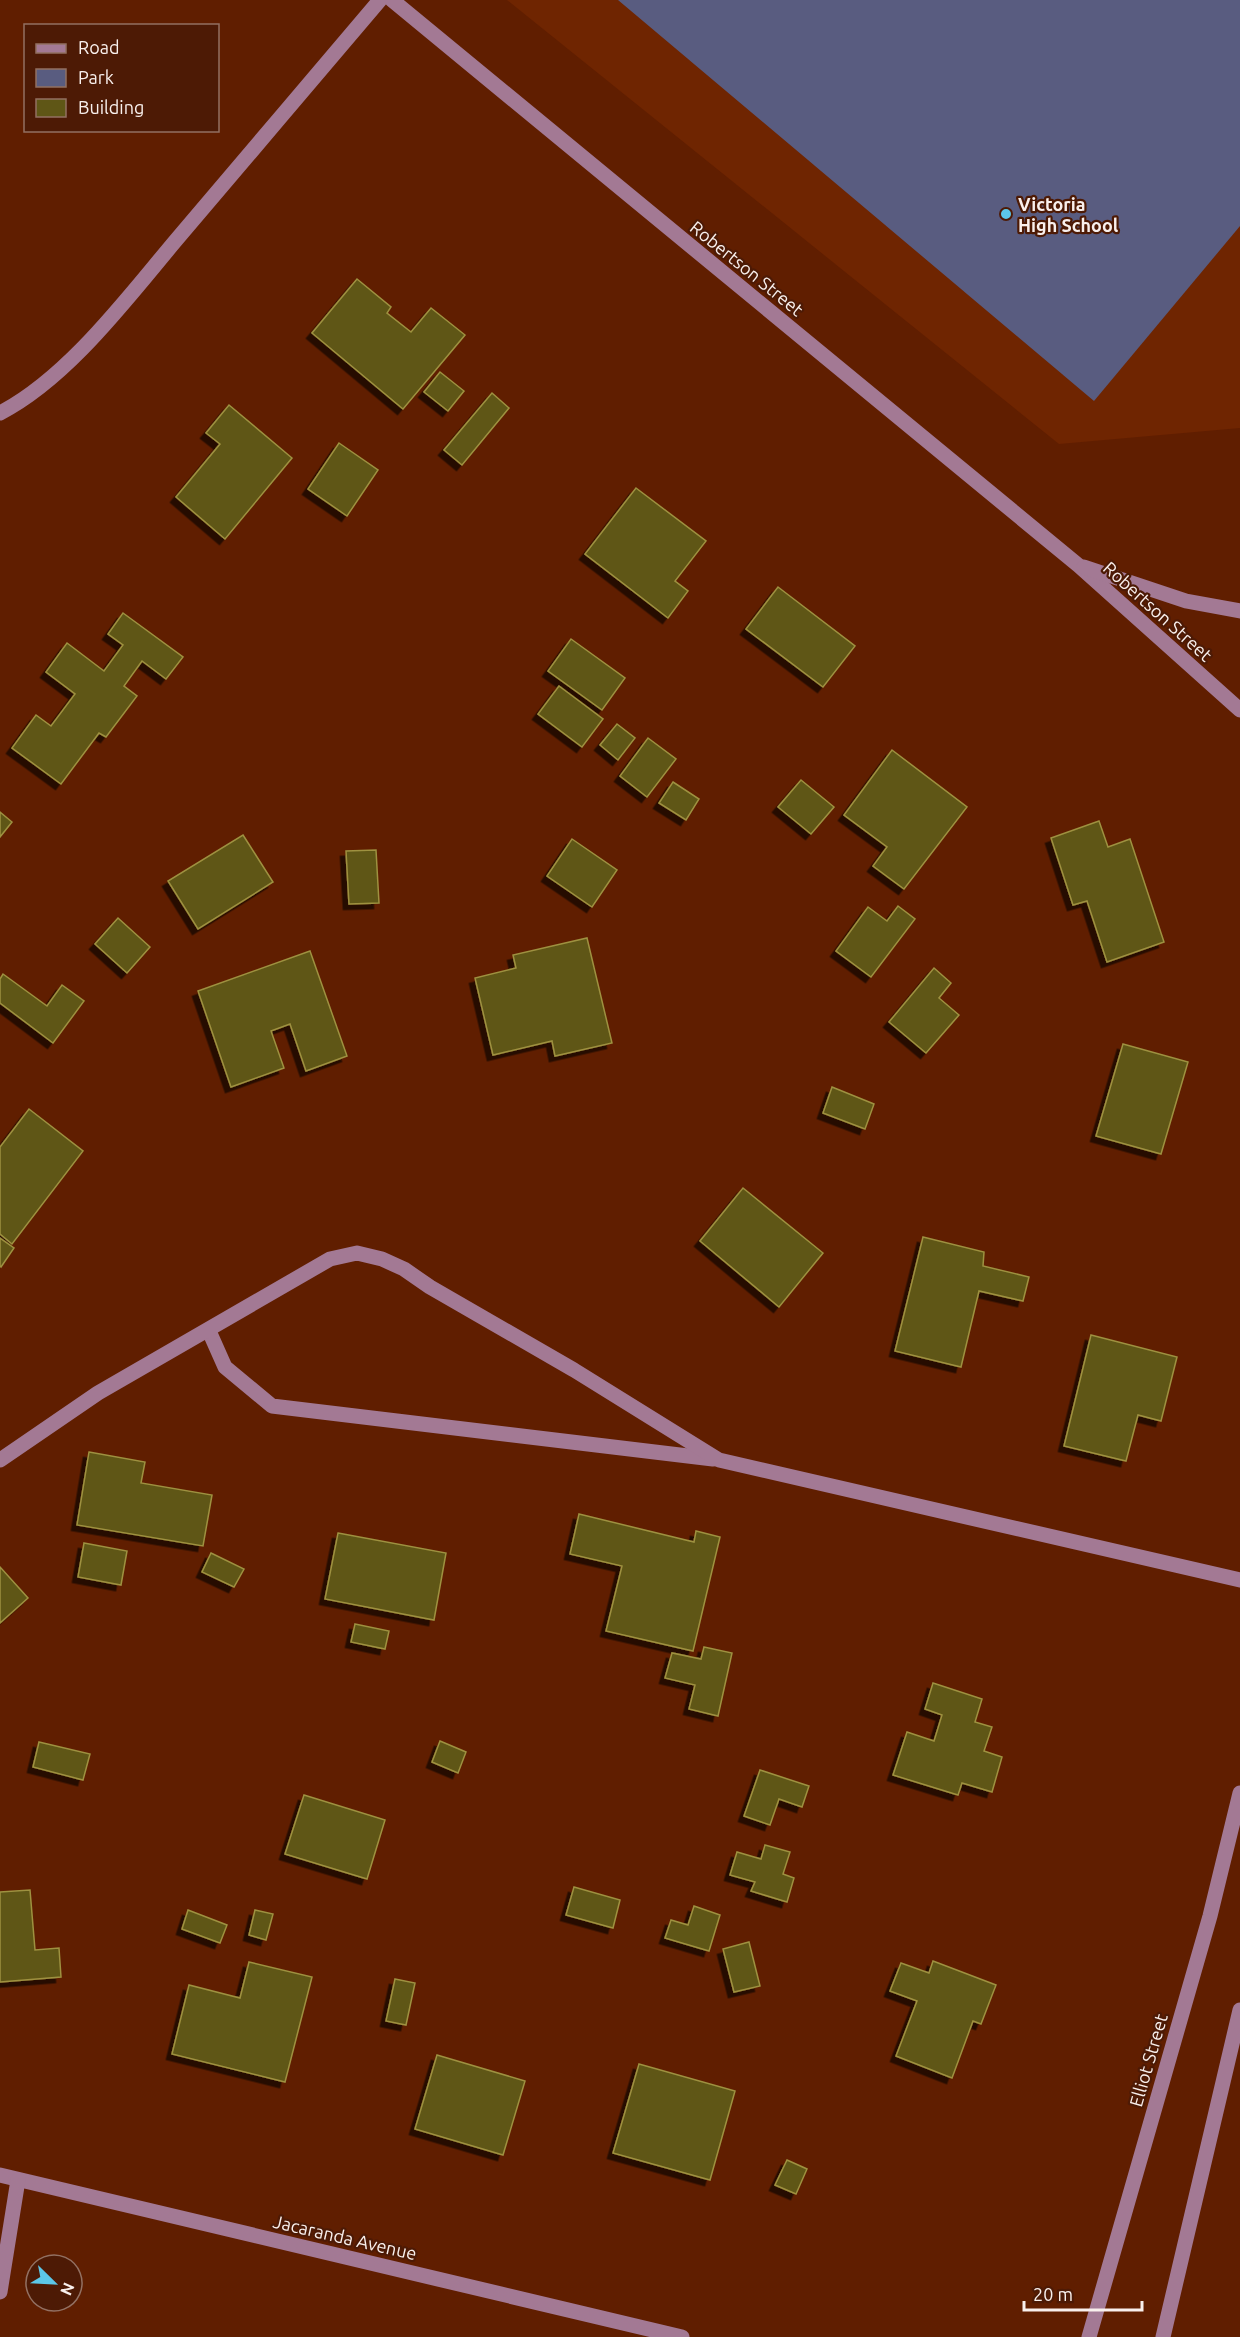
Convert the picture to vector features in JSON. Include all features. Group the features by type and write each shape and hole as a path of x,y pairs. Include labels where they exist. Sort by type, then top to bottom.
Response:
{"street":[{"path":"0,413 16,405 78,352 380,0"},
{"name":"Robertson Street","path":"392,0 1078,565 1240,710"},
{"name":"Robertson Street","path":"1078,565 1186,601 1240,611"},
{"path":"0,1460 98,1393 330,1258 357,1253 382,1259 404,1269 430,1287 574,1370 719,1460"},
{"path":"209,1330 225,1367 272,1407 719,1460 1240,1580"},
{"name":"Elliot Street","path":"1089,2337 1210,1916 1240,1793"},
{"path":"1163,2337 1240,2010"},
{"name":"Jacaranda Avenue","path":"0,2175 681,2337"},
{"path":"0,2292 18,2180"}],"shaded area":[{"name":"Victoria High School","path":"507,0 1240,0 1240,428 1059,444"}],"green space":[{"name":"Victoria High School","path":"618,0 1240,0 1240,226 1094,401"}],"building":[{"path":"357,279 391,307 387,313 411,332 431,308 465,335 403,409 312,333"},
{"path":"440,372 464,391 448,411 424,392"},
{"path":"492,393 509,408 462,465 444,450"},
{"path":"229,405 292,458 225,539 176,497 220,444 206,433"},
{"path":"339,443 378,470 347,516 308,489"},
{"path":"636,488 706,541 675,581 688,591 668,618 585,554"},
{"path":"778,587 855,646 823,687 746,629"},
{"path":"123,613 183,657 166,679 142,661 124,686 137,696 106,737 99,733 61,784 12,748 36,715 51,726 75,694 46,672 67,643 104,671 123,645 108,634"},
{"path":"571,639 625,678 602,710 548,671"},
{"path":"559,686 603,719 582,747 538,714"},
{"path":"617,724 635,738 618,760 600,745"},
{"path":"648,738 676,759 647,797 620,776"},
{"path":"892,750 967,807 904,889 873,866 887,847 844,815"},
{"path":"801,780 834,807 811,834 778,807"},
{"path":"673,782 699,799 686,820 659,803"},
{"path":"0,812 12,822 0,837"},
{"path":"1099,821 1108,847 1130,839 1164,942 1107,962 1087,901 1073,905 1051,838"},
{"path":"243,835 273,882 198,929 168,881"},
{"path":"572,839 617,870 592,907 547,876"},
{"path":"376,850 379,903 349,904 346,851"},
{"path":"898,906 915,919 871,977 836,951 868,907 887,921"},
{"path":"118,918 150,947 127,973 95,944"},
{"path":"587,938 612,1043 555,1056 552,1041 493,1055 475,978 516,968 513,955"},
{"path":"310,951 347,1056 306,1071 290,1024 271,1031 284,1068 231,1087 198,991"},
{"path":"934,968 951,983 939,998 959,1015 926,1053 889,1022"},
{"path":"3,974 47,1006 62,985 84,1001 53,1043 0,1003 0,979"},
{"path":"1123,1044 1188,1062 1161,1154 1096,1136"},
{"path":"832,1087 874,1104 865,1129 823,1113"},
{"path":"29,1109 83,1151 12,1244 0,1234 0,1147"},
{"path":"743,1188 823,1253 779,1307 700,1241"},
{"path":"923,1237 984,1252 983,1266 1029,1277 1023,1301 979,1291 961,1367 895,1351"},
{"path":"0,1238 14,1248 1,1267 0,1266"},
{"path":"1091,1335 1177,1357 1161,1421 1138,1415 1126,1461 1064,1446"},
{"path":"89,1452 145,1462 141,1483 212,1495 203,1546 77,1525"},
{"path":"579,1514 694,1542 696,1531 720,1537 693,1651 606,1631 622,1566 570,1554"},
{"path":"338,1533 446,1553 434,1620 325,1599"},
{"path":"84,1543 127,1551 121,1585 78,1577"},
{"path":"211,1553 244,1569 234,1587 202,1572"},
{"path":"0,1567 28,1598 0,1623"},
{"path":"355,1624 389,1631 385,1649 351,1642"},
{"path":"704,1647 732,1653 718,1716 689,1709 695,1685 665,1678 672,1653 701,1659"},
{"path":"933,1683 982,1699 975,1722 992,1727 984,1751 1002,1757 992,1792 962,1783 958,1795 893,1775 907,1732 934,1741 942,1715 925,1709"},
{"path":"440,1741 466,1752 458,1773 432,1762"},
{"path":"39,1742 90,1754 83,1780 33,1767"},
{"path":"760,1770 809,1786 802,1807 779,1799 770,1825 744,1816"},
{"path":"304,1795 385,1820 367,1879 285,1854"},
{"path":"765,1845 790,1852 783,1874 794,1878 787,1902 751,1891 755,1882 730,1875 737,1852 761,1859"},
{"path":"574,1887 620,1900 613,1928 566,1915"},
{"path":"30,1890 35,1950 59,1948 61,1977 0,1982 0,1892"},
{"path":"694,1906 720,1915 709,1951 665,1938 671,1920 688,1925"},
{"path":"188,1910 227,1925 220,1943 182,1929"},
{"path":"255,1910 273,1914 266,1940 249,1935"},
{"path":"749,1942 760,1986 734,1992 723,1949"},
{"path":"933,1961 996,1985 981,2024 973,2021 952,2078 896,2056 917,2001 890,1991 901,1963 929,1973"},
{"path":"249,1962 312,1977 285,2082 172,2054 189,1985 240,1998"},
{"path":"395,1979 415,1983 406,2025 386,2021"},
{"path":"437,2055 525,2081 503,2155 415,2129"},
{"path":"639,2064 735,2091 710,2180 613,2153"},
{"path":"787,2160 807,2169 796,2194 775,2185"}],"place":[{"name":"Victoria High School","path":"1006,214"}]}
